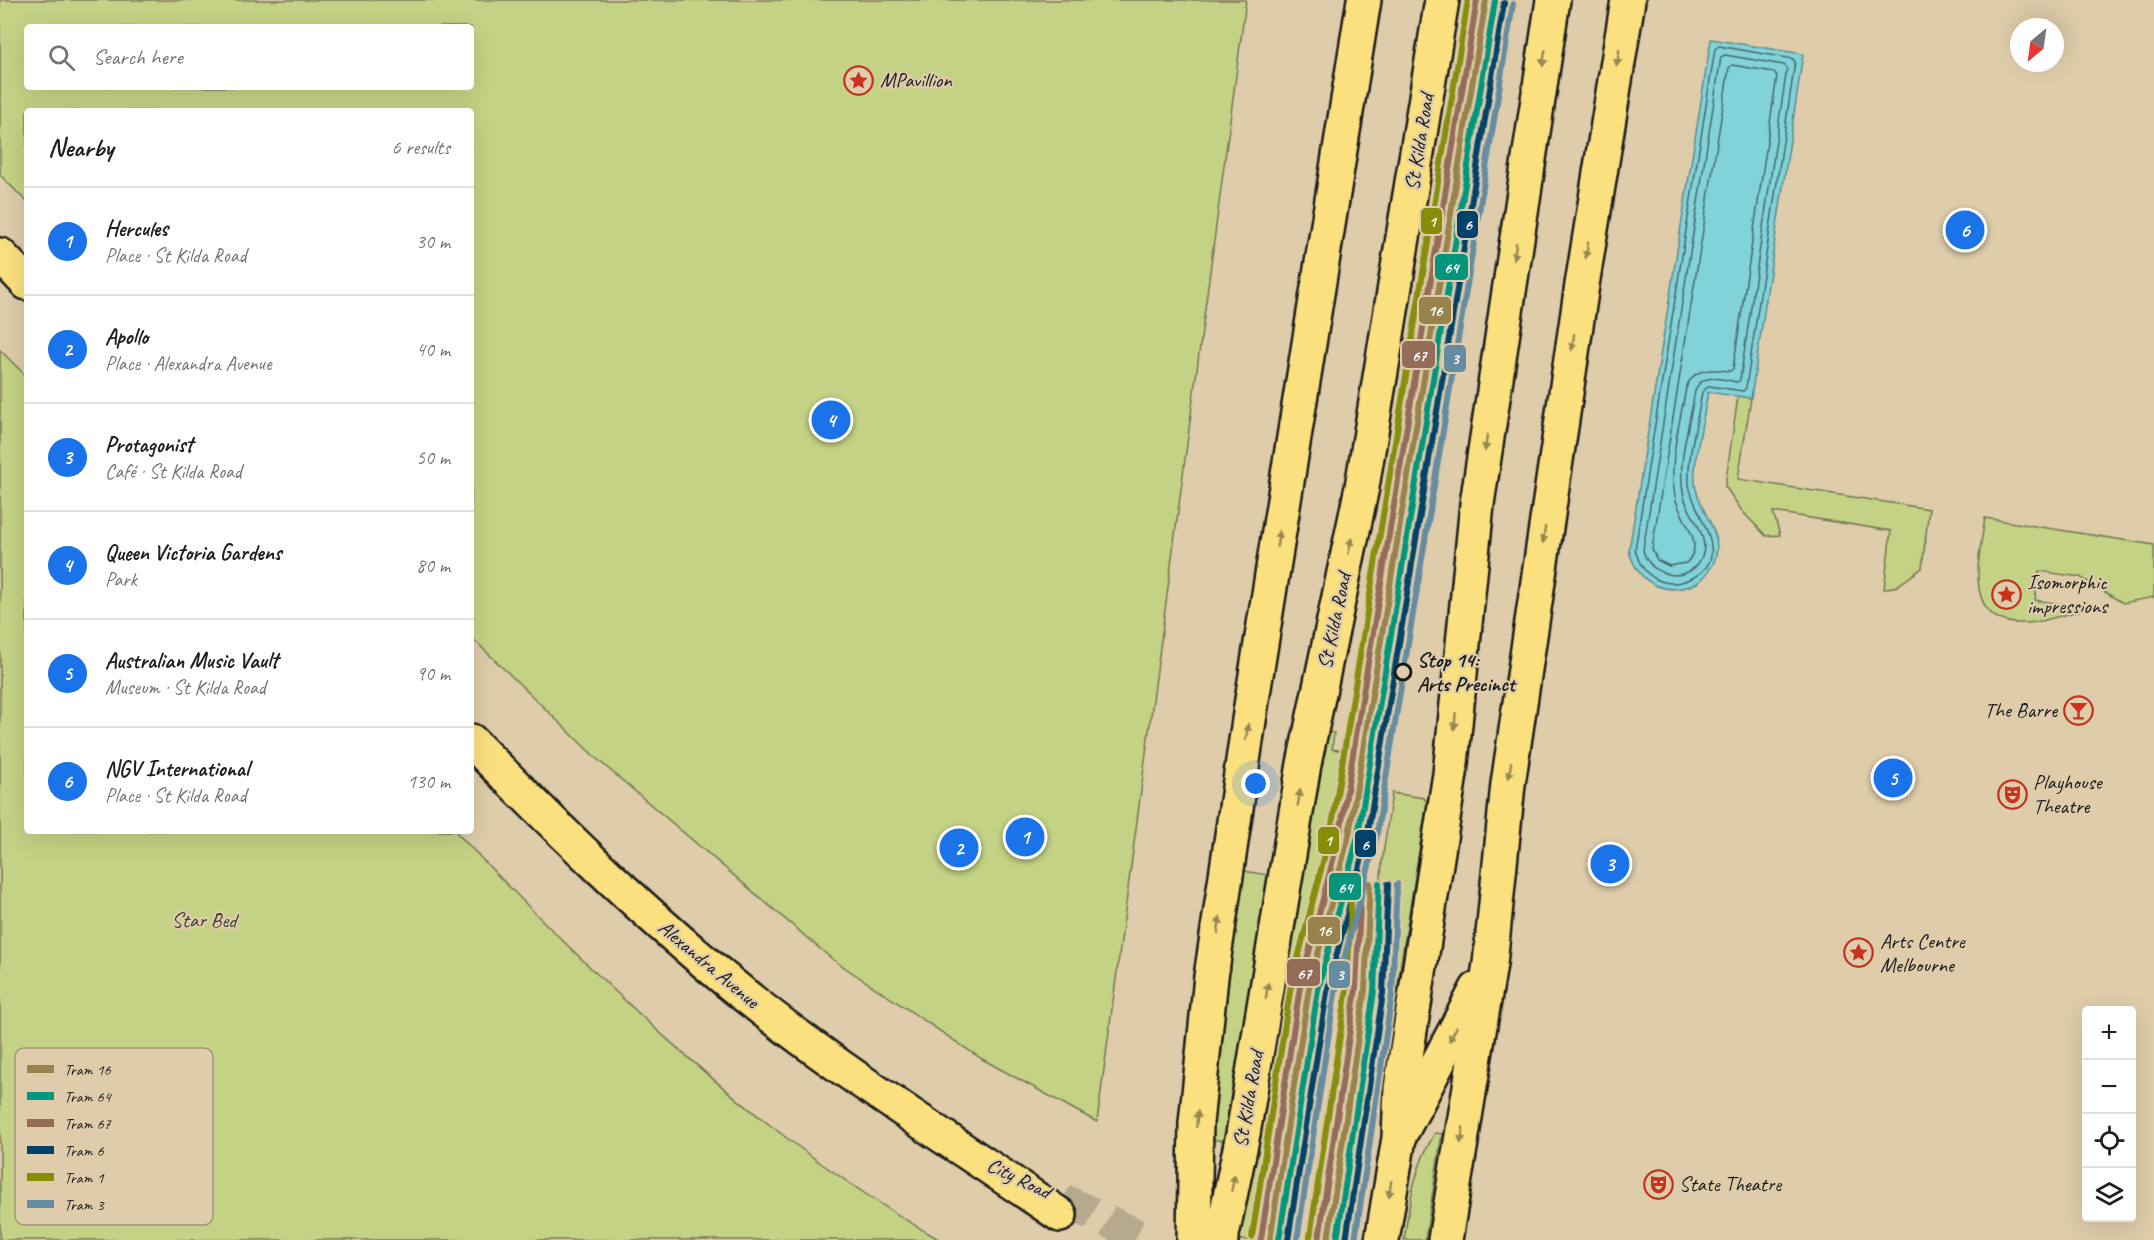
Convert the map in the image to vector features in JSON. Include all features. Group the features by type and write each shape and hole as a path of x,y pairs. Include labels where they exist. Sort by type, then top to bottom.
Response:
{"main road":[{"name":"St Kilda Road","path":"1194,1240 1197,1123 1212,977 1248,723 1364,0"},
{"name":"St Kilda Road","path":"1221,1240 1243,1134 1304,764 1362,487 1442,0"},
{"path":"1382,1240 1399,1138 1401,1088 1450,774 1477,504 1553,0"},
{"path":"1445,1240 1490,964 1508,784 1581,285 1628,0"},
{"path":"0,255 24,280"},
{"name":"Alexandra Avenue","path":"474,744 552,823 726,981 876,1092 973,1155"},
{"path":"1399,1138 1490,964"},
{"name":"City Road","path":"973,1155 1062,1207"}],"green space":[{"path":"0,0 1246,0 1097,1122 982,1059 832,959 597,759 474,640 474,108 24,108 24,199 0,175"},
{"name":"Star Bed","path":"0,350 24,374 24,834 458,834 624,1000 743,1104 806,1153 872,1198 940,1240 0,1240"},
{"path":"1738,396 1751,398 1738,479 1929,509 1922,568 1897,586 1884,589 1891,531 1773,512 1780,535 1766,536 1742,511 1725,486"},
{"path":"1985,518 2154,545 2154,597 2123,603 2080,577 2039,571 2035,600 2074,606 2079,611 2031,623 2015,623 1998,618 1987,609 1981,597 1978,582 1978,565"},
{"path":"1322,731 1334,733 1332,749 1351,752 1334,850 1295,998 1257,1240 1238,1240 1276,994"},
{"path":"1392,793 1424,798 1427,802 1356,1240 1338,1240 1371,1029 1382,862"},
{"path":"1244,871 1268,875 1225,1141 1209,1139 1222,1002"},
{"path":"1435,1133 1442,1134 1425,1240 1404,1240 1418,1172"}],"water":[{"path":"1711,39 1803,54 1751,398 1708,392 1699,438 1695,484 1717,541 1717,551 1714,562 1702,579 1682,588 1672,589 1657,586 1642,576 1629,551"}],"tunnel":[{"path":"1063,1200 1147,1240"}],"tram line":[{"name":"1","path":"1252,1237 1291,985 1331,831 1468,0"},
{"name":"67","path":"1261,1239 1300,987 1340,833 1477,0"},
{"name":"16","path":"1270,1240 1309,988 1349,835 1486,0"},
{"name":"64","path":"1279,1240 1318,990 1358,836 1495,1"},
{"name":"6","path":"1288,1240 1327,992 1367,838 1504,3"},
{"name":"3","path":"1297,1240 1335,993 1376,839 1513,4"},
{"name":"1","path":"1310,1237 1347,988 1352,882"},
{"name":"67","path":"1319,1239 1356,989 1361,883"},
{"name":"16","path":"1328,1240 1365,990 1370,883"},
{"name":"64","path":"1337,1240 1374,991 1379,883"},
{"name":"6","path":"1346,1240 1383,993 1388,884"},
{"name":"3","path":"1355,1240 1392,994 1397,884"}],"place":[{"name":"MPavillion","path":"859,80"},
{"name":"NGV International","path":"1965,230"},
{"name":"Queen Victoria Gardens","path":"831,420"},
{"name":"Isomorphic impressions","path":"2006,594"},
{"name":"Stop 14: Arts Precinct","path":"1403,672"},
{"name":"The Barre","path":"2078,710"},
{"name":"Australian Music Vault","path":"1893,778"},
{"name":"Playhouse Theatre","path":"2012,794"},
{"name":"Hercules","path":"1025,837"},
{"name":"Apollo","path":"959,848"},
{"name":"Protagonist","path":"1610,864"},
{"name":"Arts Centre Melbourne","path":"1859,953"},
{"name":"State Theatre","path":"1658,1184"}]}
